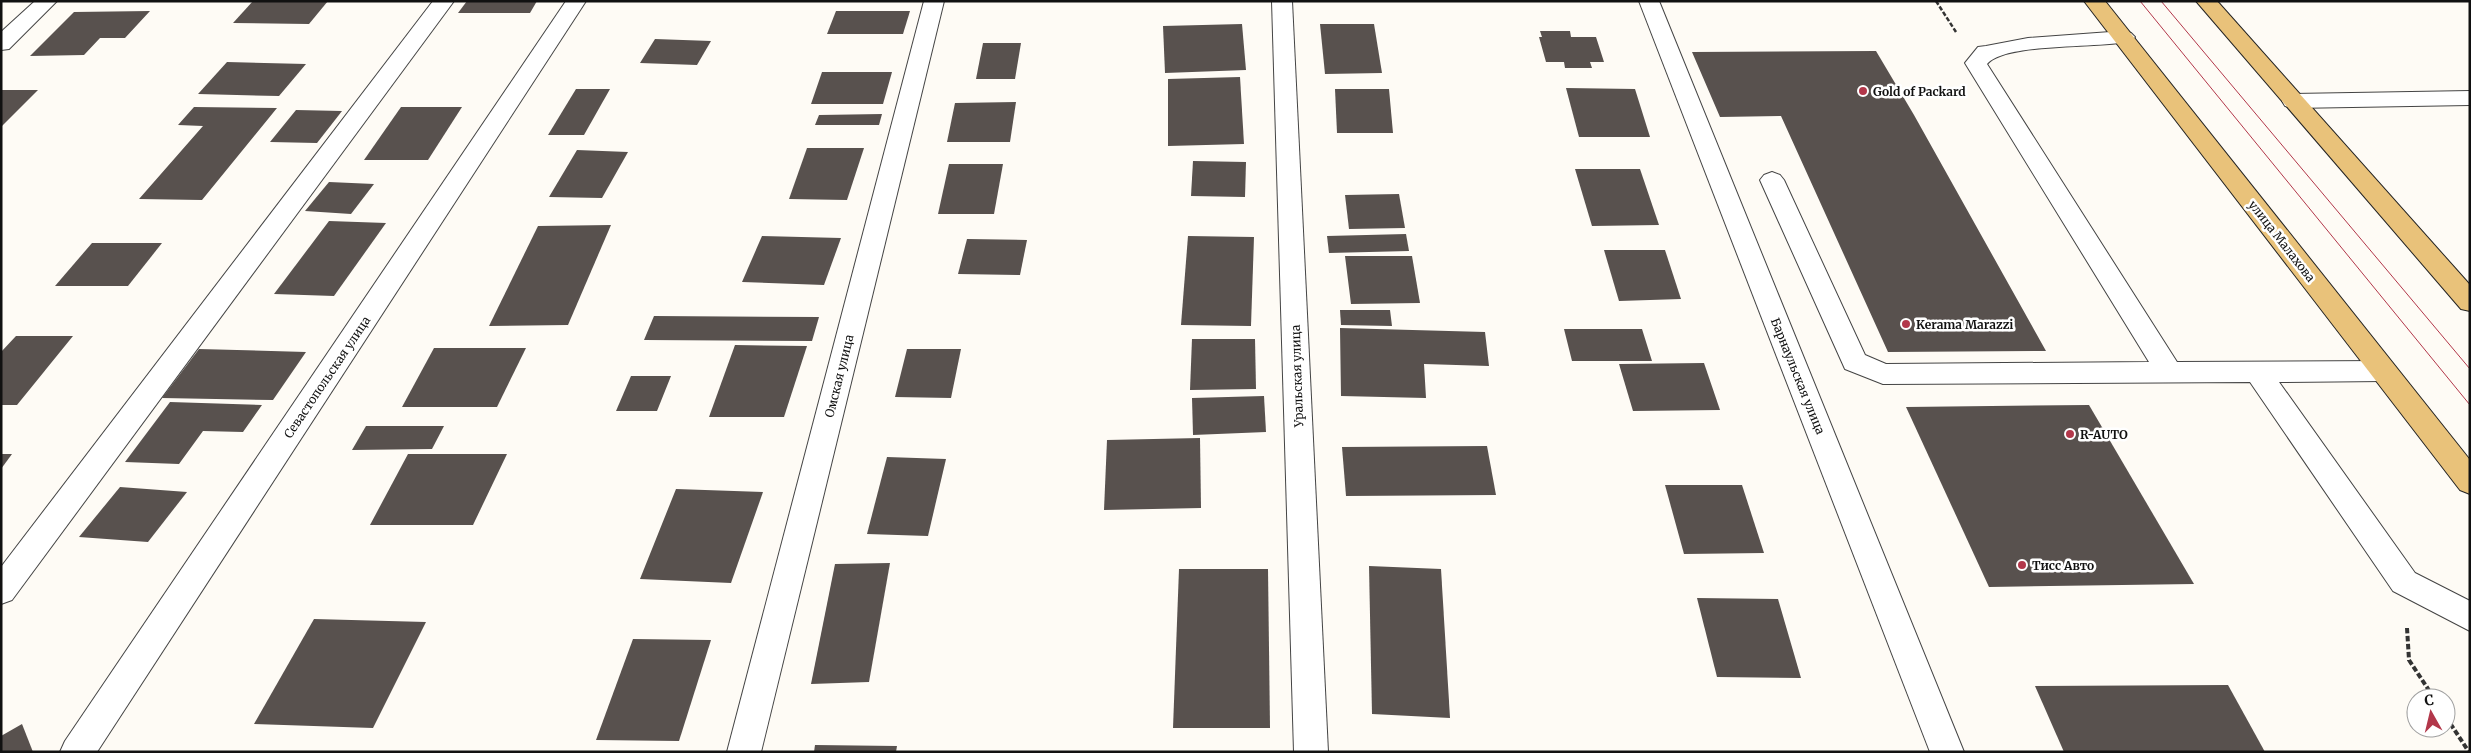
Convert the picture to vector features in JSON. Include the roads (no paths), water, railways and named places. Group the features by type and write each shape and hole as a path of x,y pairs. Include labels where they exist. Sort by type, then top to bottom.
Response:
{"main road":[{"name":"улица Малахова","path":"2094,1 2470,482"},
{"path":"2206,1 2470,302"}],"street":[{"path":"1,44 47,1"},
{"path":"1,591 444,1"},
{"name":"Севастопольская улица","path":"77,752 576,1"},
{"name":"Омская улица","path":"744,752 934,1"},
{"name":"Уральская улица","path":"1282,1 1311,752"},
{"name":"Барнаульская улица","path":"1649,1 1947,752"},
{"path":"2124,37 2028,44 1986,52 1976,63 2169,372"},
{"path":"2293,101 2470,98"},
{"path":"1772,180 1856,362 1883,374 2383,371"},
{"path":"2257,371 2404,582 2470,617"}],"tram line":[{"path":"2140,1 2470,405"},
{"path":"2161,1 2470,369"}],"place":[{"name":"Gold of Packard","path":"1863,91"},
{"name":"Kerama Marazzi","path":"1906,324"},
{"name":"R-AUTO","path":"2070,434"},
{"name":"Тисс Авто","path":"2022,565"}]}
